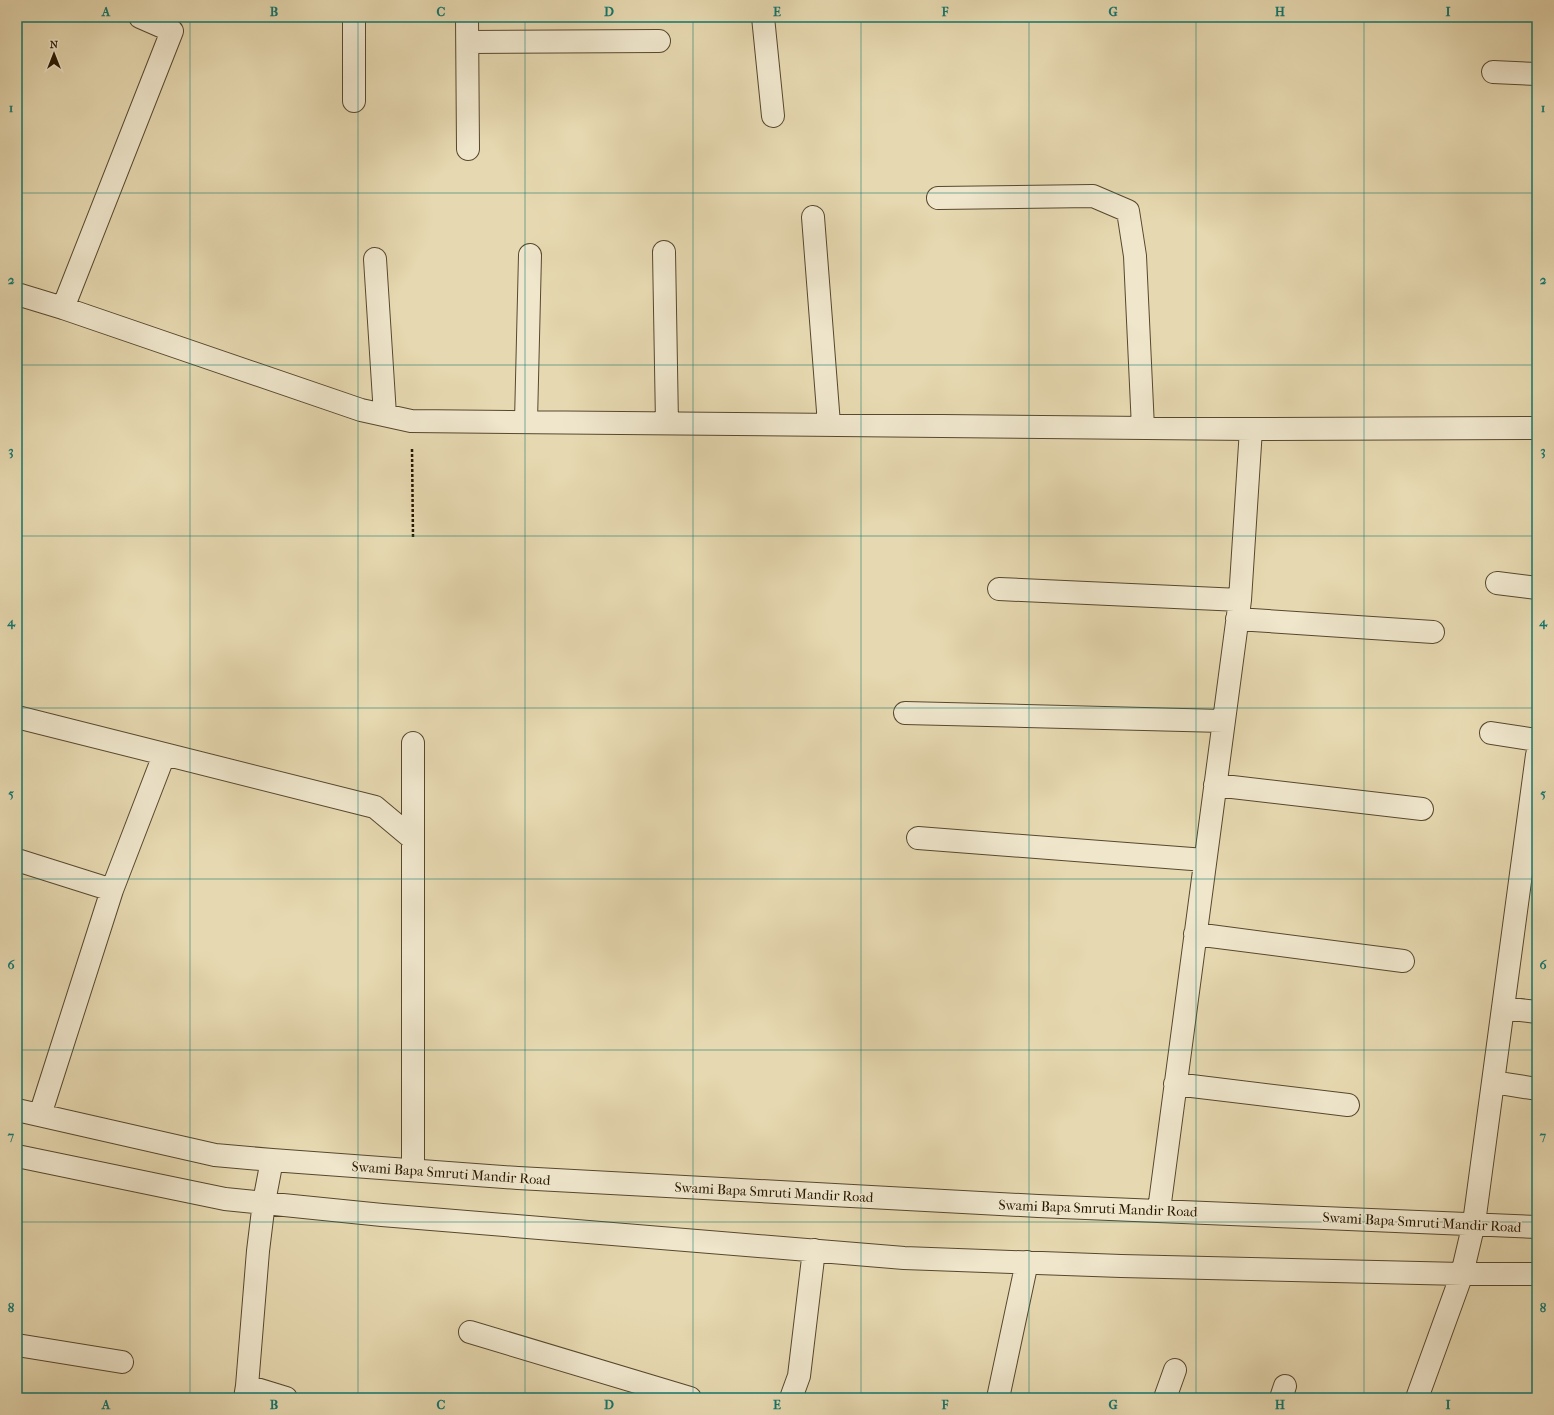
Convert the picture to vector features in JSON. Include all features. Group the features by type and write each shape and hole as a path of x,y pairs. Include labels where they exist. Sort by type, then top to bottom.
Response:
{"street":[{"path":"63,308 175,24 140,17"},
{"path":"354,17 354,101"},
{"path":"467,17 468,149"},
{"path":"763,17 773,116"},
{"path":"468,42 659,40"},
{"path":"1493,72 1537,74"},
{"path":"938,198 1093,196 1128,211 1135,256 1143,428"},
{"path":"813,217 829,424"},
{"path":"664,252 667,423"},
{"path":"526,421 530,255"},
{"path":"375,259 385,415"},
{"path":"17,294 63,308 361,410 411,421 1251,429 1537,428"},
{"path":"1159,1210 1238,610 1251,429"},
{"path":"1497,583 1537,588"},
{"path":"999,589 1238,610 1432,632"},
{"path":"905,713 1224,721"},
{"path":"17,717 375,807 412,838"},
{"path":"1491,732 1537,740"},
{"path":"413,742 413,1170"},
{"path":"40,1115 112,890 164,755"},
{"path":"1417,1398 1462,1274 1474,1223 1503,1008 1529,883 1537,755"},
{"path":"1215,785 1422,809"},
{"path":"918,838 1205,860"},
{"path":"17,860 112,890"},
{"path":"1195,934 1403,961"},
{"path":"1503,1008 1537,1012"},
{"path":"1493,1082 1537,1089"},
{"path":"1175,1084 1348,1105"},
{"name":"Swami Bapa Smruti Mandir Road","path":"17,1110 215,1155 272,1160 518,1178 1015,1205 1474,1223 1537,1227"},
{"path":"17,1156 225,1199 390,1216 904,1258 1121,1266 1462,1274 1537,1274"},
{"path":"272,1160 264,1202 258,1251 246,1392 286,1398"},
{"path":"791,1398 799,1376 814,1250"},
{"path":"998,1398 1027,1262"},
{"path":"470,1332 690,1398"},
{"path":"17,1344 122,1362"},
{"path":"1165,1398 1175,1370"}],"path":[{"path":"411,421 413,537"}]}
